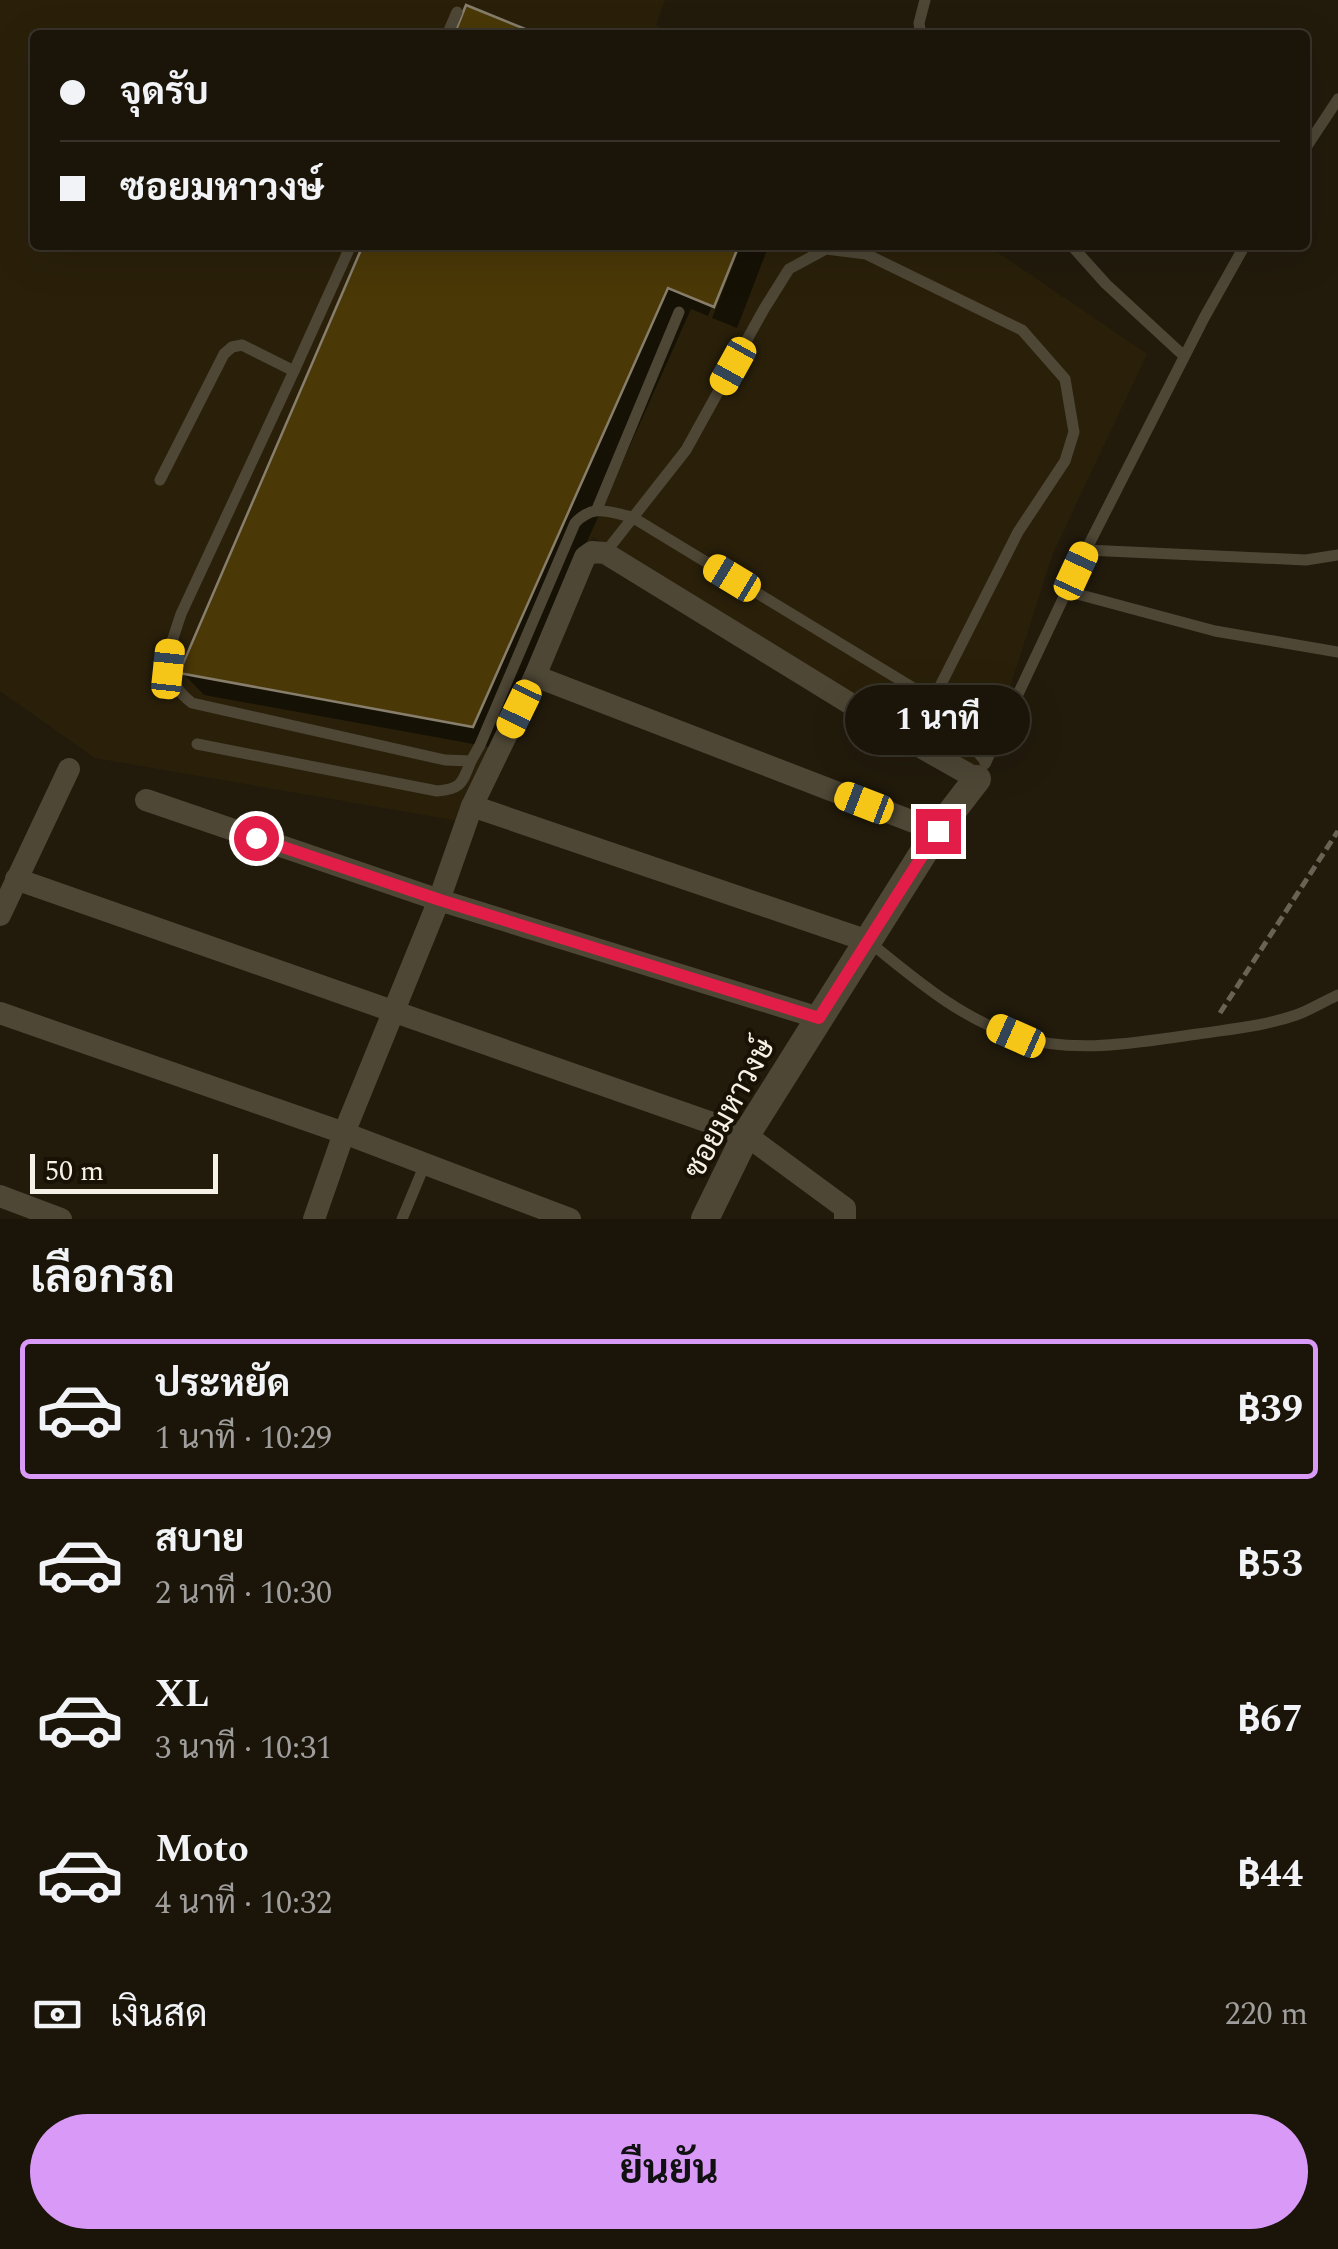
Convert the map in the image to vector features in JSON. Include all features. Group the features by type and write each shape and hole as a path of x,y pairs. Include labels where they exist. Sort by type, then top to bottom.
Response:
{"street":[{"path":"314,1219 344,1133 440,900 472,806 534,676 584,557 592,552 605,553 982,771"},
{"path":"534,676 938,831"},
{"path":"0,915 20,881 69,769"},
{"name":"ซอยมหาวงษ์","path":"705,1219 746,1135 938,831 982,771"},
{"path":"146,800 440,900 819,1018"},
{"path":"472,806 868,941"},
{"path":"20,881 746,1135 844,1208 845,1219"},
{"path":"7,1015 344,1133 570,1219"},
{"path":"0,1196 60,1219"}],"lane":[{"path":"920,30 925,0"},
{"path":"449,30 457,12"},
{"path":"1310,141 1338,98"},
{"path":"348,250 288,369 181,614 168,669 175,690 192,703 445,760 471,761"},
{"path":"605,553 686,450 789,269 824,250"},
{"path":"834,250 866,254 1022,330 1065,379 1074,432 1066,460 1018,532 933,700"},
{"path":"1075,250 1184,356"},
{"path":"982,771 1086,550 1184,356 1243,250"},
{"path":"597,510 679,312"},
{"path":"160,480 224,354 232,347 242,346 288,369"},
{"path":"197,744 452,790 460,785 480,746 575,523 585,512 597,510 632,517 933,700 982,771"},
{"path":"1086,550 1306,560 1338,555"},
{"path":"1066,592 1215,632 1338,652"},
{"path":"868,941 939,997 973,1018 1016,1036 1061,1046 1120,1045 1268,1024 1338,995"},
{"path":"402,1219 425,1164"}],"path":[{"path":"1207,1032 1338,830"}],"shaded area":[{"path":"0,0 665,0 656,25 664,30 30,30 30,250 994,250 1147,354 1053,553 982,774 593,537 459,821 95,758 0,691"}],"building":[{"path":"466,5 528,30 456,30"},
{"path":"361,250 737,250 714,307 668,288 473,727 179,673"}],"route":[{"path":"256,838 440,900 819,1018 938,831"}]}
